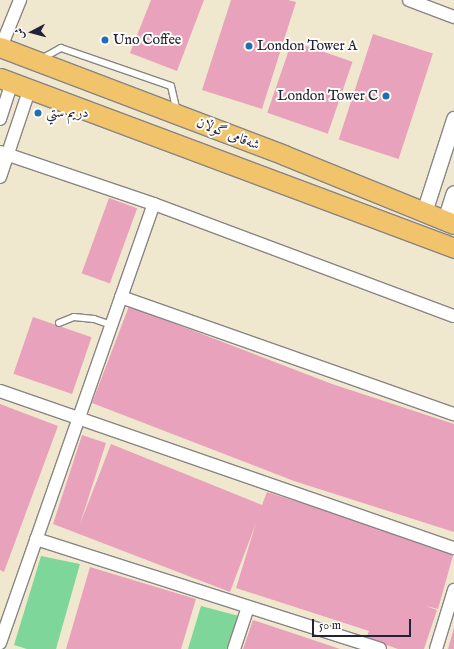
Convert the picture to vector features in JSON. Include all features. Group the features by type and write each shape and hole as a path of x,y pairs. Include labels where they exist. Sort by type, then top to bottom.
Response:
{"main road":[{"name":"شەقامی گوڵان","path":"0,47 36,62 284,155 450,222"},
{"name":"شەقامی گوڵان","path":"14,83 454,248"},
{"path":"272,181 282,176 286,168 284,155"}],"street":[{"path":"0,47 20,0"},
{"path":"409,0 454,17"},
{"path":"0,119 14,83"},
{"path":"0,177 14,83"},
{"path":"424,212 454,119"},
{"path":"4,154 154,204 454,316"},
{"path":"450,222 454,193"},
{"path":"0,643 154,204"},
{"path":"121,297 454,414"},
{"path":"0,391 454,548"},
{"path":"36,539 248,607 359,646 380,649"},
{"path":"436,649 454,590"},
{"path":"234,649 248,607"}],"lane":[{"path":"59,323 74,317 94,319 111,325"}],"green space":[{"path":"41,556 80,564 56,649 27,649 14,645"},
{"path":"201,606 239,616 227,649 188,649"}],"building":[{"path":"151,0 204,0 177,71 130,53"},
{"name":"London Tower A","path":"231,0 288,0 296,2 262,109 202,90"},
{"name":"London Tower C","path":"373,34 433,53 399,159 339,140"},
{"path":"292,41 353,62 328,134 267,113"},
{"path":"109,198 137,208 110,283 82,273"},
{"path":"129,306 332,384 454,424 454,532 294,481 92,403"},
{"path":"33,317 92,337 72,394 13,374"},
{"path":"0,404 58,426 4,572 0,570"},
{"path":"82,435 106,443 80,524 111,444 262,505 267,492 454,552 438,609 426,606 437,610 424,649 398,649 366,638 369,631 236,588 256,523 230,592 53,524"},
{"path":"90,567 196,599 181,649 66,649"},
{"path":"253,620 340,649 243,649"},
{"path":"454,628 454,649 448,649"}],"place":[{"name":"Uno Coffee","path":"105,40"},
{"name":"London Tower A","path":"249,46"},
{"name":"London Tower C","path":"386,96"},
{"name":"دريم ستي","path":"38,113"}]}
